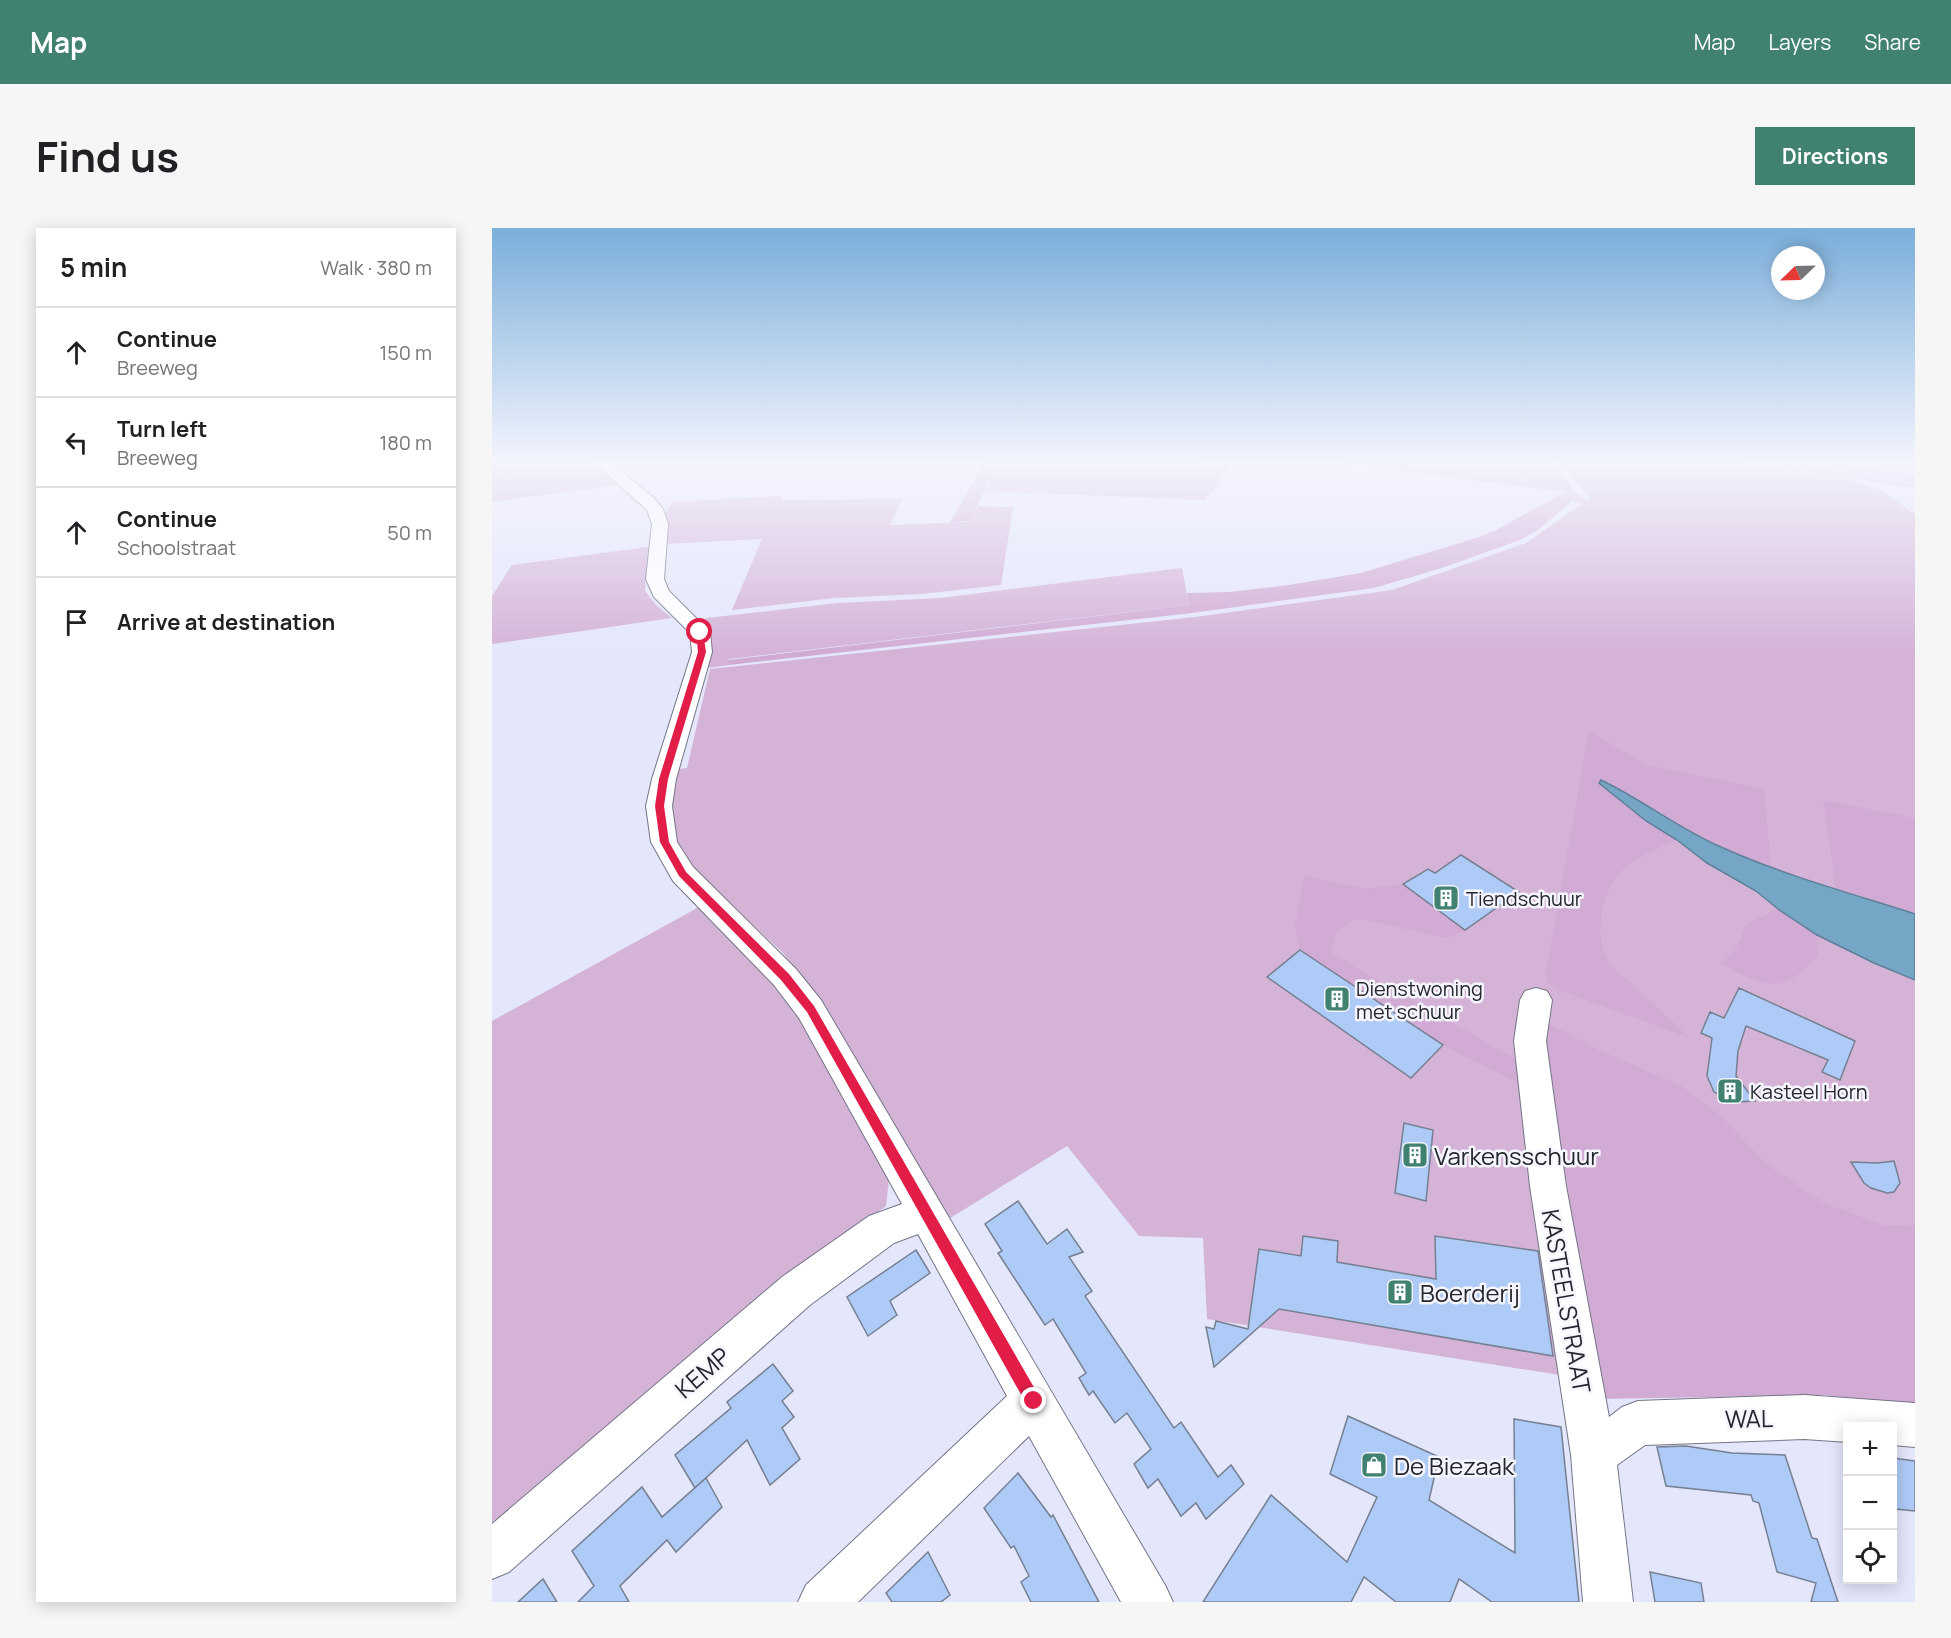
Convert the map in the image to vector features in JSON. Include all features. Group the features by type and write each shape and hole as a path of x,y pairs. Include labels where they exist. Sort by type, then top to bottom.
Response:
{"street":[{"path":"660,524 655,579 661,593 700,632 702,652 662,788 659,806 664,842 683,874 785,977 810,1009 1148,1602"},
{"name":"KASTEELSTRAAT","path":"1536,1000 1530,1041 1548,1186 1593,1455 1608,1602"},
{"name":"KEMP","path":"492,1555 796,1291 882,1229 927,1213"},
{"path":"823,1602 1034,1401"},
{"name":"WAL","path":"1593,1455 1638,1423 1804,1417 1915,1425"}],"shaded area":[{"path":"665,524 1010,524 1001,585 922,594 835,598 732,610 762,539 665,544"},
{"path":"1507,524 1545,524 1520,540 1442,568 1374,588 1192,613 729,665 728,660 1189,605 1187,593 1229,592 1361,573 1496,530"},
{"path":"1553,524 1915,524 1915,1391 1610,1383 1207,1319 1203,1238 1139,1236 1067,1146 947,1220 816,993 782,952 692,870 675,839 668,805 679,769 687,768 710,669 1195,617 1392,590 1526,543"},
{"path":"648,547 645,591 657,606 672,618 492,644 492,596 512,565"},
{"path":"1182,568 1189,605 729,659 729,665 707,668 711,649 704,620 707,618 837,603 940,598"},
{"path":"1589,731 1647,765 1764,789 1771,867 1719,847 1599,783 1646,821 1677,840 1636,860 1617,877 1605,901 1600,931 1603,949 1612,966 1690,1038 1564,992 1546,982"},
{"path":"1823,800 1915,818 1915,914 1836,888"},
{"path":"1304,876 1366,889 1403,884 1465,930 1447,938 1366,920 1353,920 1335,934 1331,953 1521,1062 1524,1086 1443,1045 1300,950 1295,925"},
{"path":"699,907 777,982 811,1036 889,1179 886,1206 722,1328 492,1523 492,1021"},
{"path":"1778,909 1817,935 1818,955 1806,969 1783,983 1772,984 1749,978 1721,963 1736,949 1745,927 1757,918"},
{"path":"1543,1021 1603,1052 1682,1086 1723,1118 1765,1163 1824,1203 1883,1225 1915,1226 1915,1407 1825,1395 1600,1399"}],"water":[{"path":"1601,780 1632,796 1690,832 1744,857 1915,914 1915,980 1817,935 1756,891 1707,863 1677,840 1646,821 1599,783"}],"building":[{"path":"1461,855 1519,892 1465,930 1403,884 1428,869 1435,873"},
{"name":"Dienstwoning met schuur","path":"1300,950 1443,1045 1411,1078 1267,977"},
{"name":"Kasteel Horn","path":"1739,988 1855,1041 1840,1080 1822,1072 1828,1060 1746,1026 1738,1051 1736,1076 1755,1101 1734,1102 1714,1092 1707,1076 1712,1038 1701,1033 1710,1012 1724,1018"},
{"name":"Varkensschuur","path":"1404,1123 1433,1130 1426,1201 1395,1193"},
{"path":"1894,1161 1900,1183 1894,1192 1887,1193 1864,1183 1851,1162 1878,1163"},
{"path":"1018,1201 1047,1244 1067,1229 1083,1252 1069,1257 1092,1291 1085,1296 1174,1428 1181,1422 1218,1477 1231,1465 1244,1484 1206,1519 1196,1503 1181,1516 1158,1479 1148,1488 1134,1464 1151,1449 1127,1413 1115,1423 1093,1391 1089,1395 1079,1378 1086,1373 1053,1319 1045,1325 998,1253 1002,1251 985,1224"},
{"name":"Boerderij","path":"1303,1236 1338,1241 1337,1262 1436,1279 1435,1236 1538,1251 1553,1356 1279,1309 1214,1367 1206,1327 1214,1329 1216,1321 1248,1329 1259,1249 1301,1256"},
{"path":"916,1250 930,1273 890,1301 897,1315 868,1336 847,1297"},
{"path":"773,1364 793,1391 782,1401 794,1417 782,1428 800,1459 770,1485 747,1440 695,1488 675,1455 731,1408 727,1402"},
{"path":"1348,1416 1439,1457 1429,1500 1515,1553 1514,1419 1561,1427 1579,1602 1492,1602 1459,1579 1450,1602 1396,1602 1364,1577 1351,1602 1203,1602 1271,1495 1347,1562 1377,1497 1330,1474"},
{"path":"1686,1446 1732,1453 1785,1455 1812,1538 1817,1539 1838,1602 1811,1602 1816,1583 1777,1572 1759,1503 1753,1501 1751,1495 1666,1486 1657,1447"},
{"path":"1897,1459 1915,1461 1915,1511 1897,1509"},
{"path":"1018,1473 1051,1517 1053,1515 1099,1602 1031,1602 1021,1582 1029,1576 1014,1546 1011,1548 984,1508"},
{"path":"706,1478 722,1507 676,1552 667,1540 620,1586 629,1602 578,1602 594,1586 572,1551 642,1487 662,1517"},
{"path":"928,1552 950,1595 941,1602 892,1602 886,1593"},
{"path":"1650,1572 1701,1583 1704,1602 1655,1602"},
{"path":"543,1579 557,1602 518,1602"}],"place":[{"name":"Tiendschuur","path":"1446,898"},
{"name":"Dienstwoning met schuur","path":"1337,999"},
{"name":"Kasteel Horn","path":"1730,1091"},
{"name":"Varkensschuur","path":"1415,1155"},
{"name":"Boerderij","path":"1400,1292"},
{"name":"De Biezaak","path":"1374,1465"}],"route":[{"path":"700,632 702,652 664,779 659,806 664,842 683,874 785,977 810,1009 1034,1401"}]}
